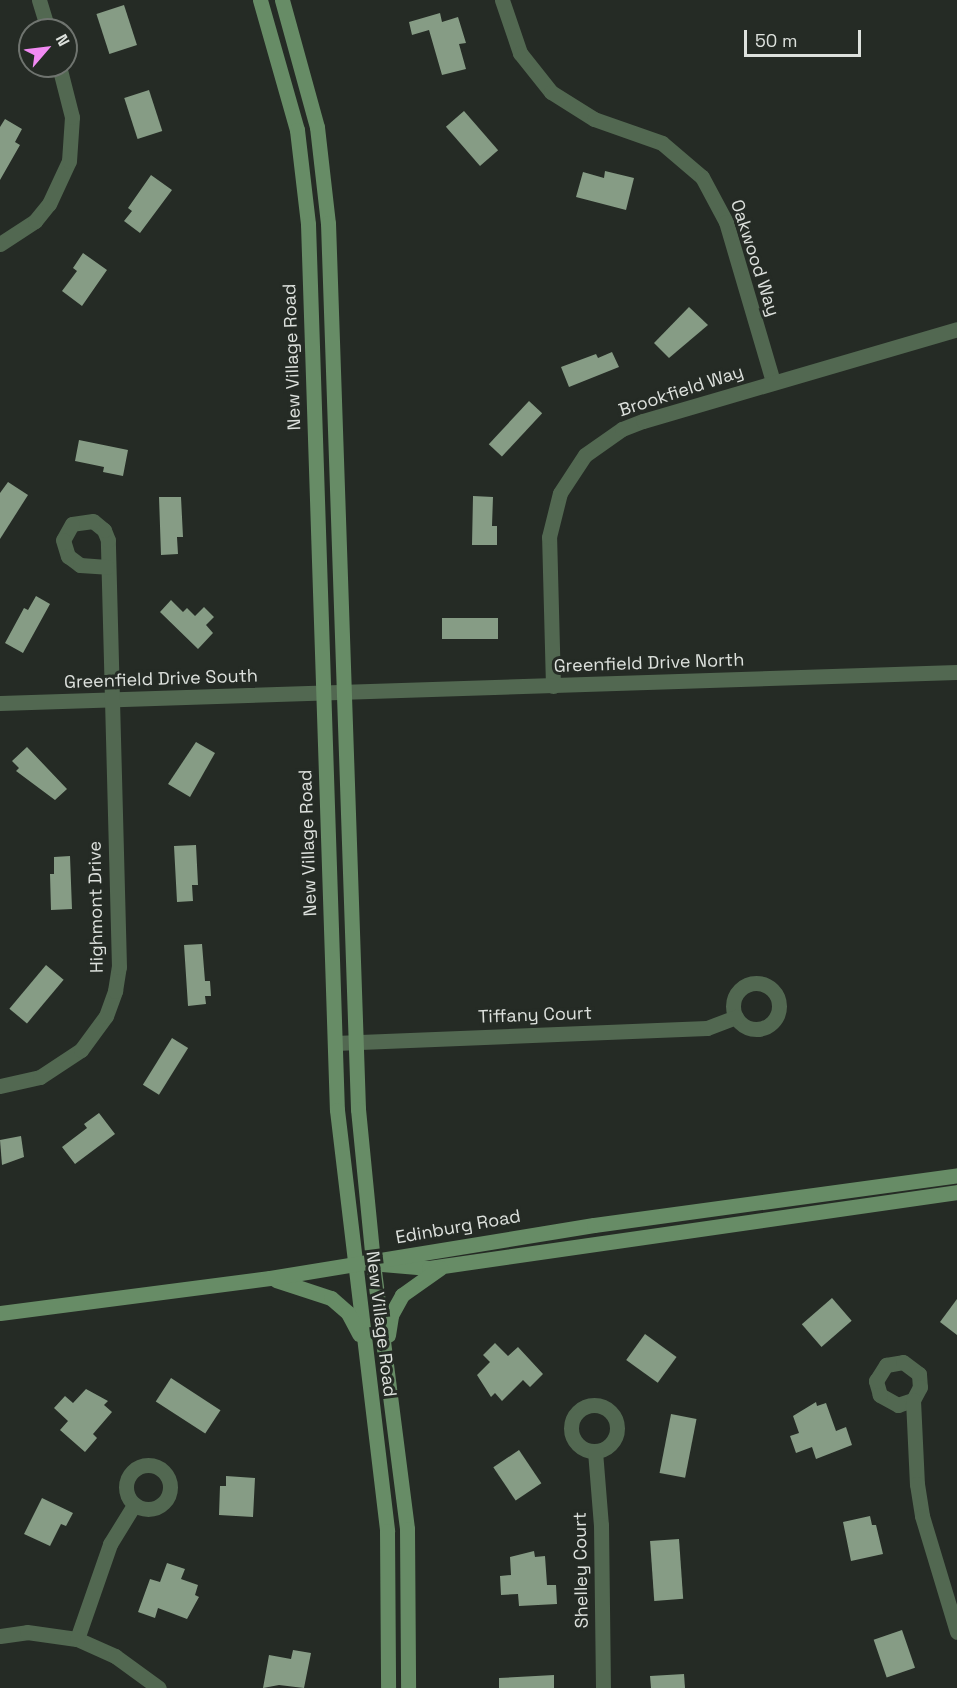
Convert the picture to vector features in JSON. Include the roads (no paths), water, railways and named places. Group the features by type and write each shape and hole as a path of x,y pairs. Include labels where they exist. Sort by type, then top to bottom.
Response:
{"main road":[{"name":"New Village Road","path":"260,0 290,102 304,177 335,1043 353,1266 387,1531 388,1688"},
{"name":"New Village Road","path":"282,0 310,97 324,174 355,1042 373,1263 407,1529 408,1688"},
{"name":"Edinburg Road","path":"373,1263 594,1225 957,1175"},
{"name":"Edinburg Road","path":"373,1263 442,1267 957,1192"},
{"path":"0,1313 373,1263"},
{"path":"385,1350 396,1303 411,1287 442,1267"},
{"path":"270,1278 331,1298 348,1313 364,1348"}],"street":[{"path":"39,0 44,18"},
{"name":"Oakwood Way","path":"502,0 520,53 551,92 594,119 662,143 702,177 726,222 773,382"},
{"path":"0,244 28,226 49,204 69,161 72,117 62,78"},
{"name":"Brookfield Way","path":"553,686 549,537 560,493 571,473 585,455 622,429 957,328"},
{"name":"Highmont Drive","path":"0,1086 40,1077 81,1050 106,1016 115,991 119,967 107,567"},
{"name":"Greenfield Drive North","path":"322,693 957,672"},
{"name":"Greenfield Drive South","path":"0,703 322,693"},
{"name":"Tiffany Court","path":"335,1043 707,1028 736,1017"},
{"path":"913,1400 922,1516 957,1632"},
{"name":"Shelley Court","path":"594,1451 601,1526 603,1688"},
{"path":"77,1639 110,1544 134,1505"},
{"path":"0,1636 27,1632 77,1639 116,1656 159,1688"}]}
